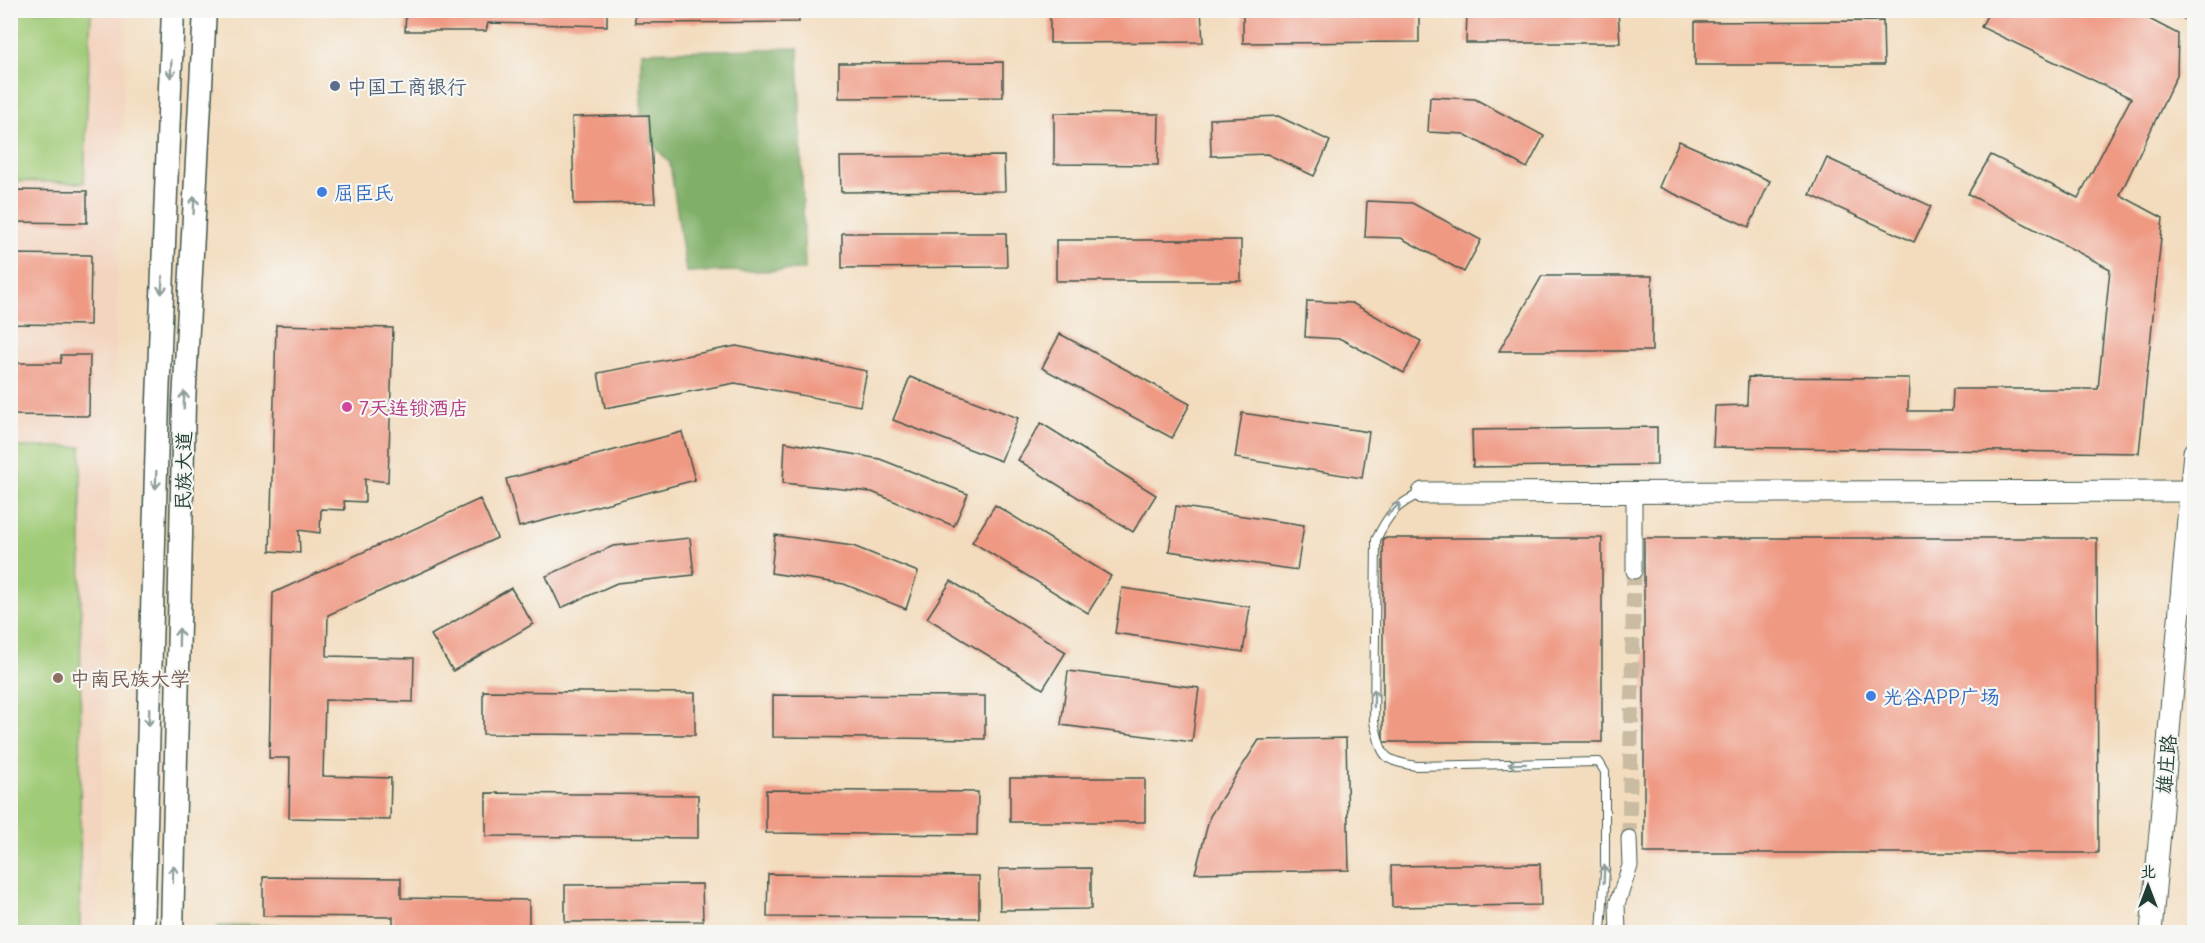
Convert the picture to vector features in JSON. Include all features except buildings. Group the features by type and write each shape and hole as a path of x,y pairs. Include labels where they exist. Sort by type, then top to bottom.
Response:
{"main road":[{"name":"民族大道","path":"143,933 157,412 174,10"},
{"name":"民族大道","path":"172,933 184,403 205,10"}],"street":[{"path":"2184,10 2194,16"},
{"name":"雄庄路","path":"2151,933 2186,635 2194,452"},
{"path":"1423,493 2191,491"},
{"path":"1634,492 1634,571"},
{"path":"1618,933 1617,904 1630,866 1629,838"}],"lane":[{"path":"1423,493 1404,500 1386,516 1376,540 1374,722 1382,751 1392,762 1416,766 1599,762 1605,772 1605,871 1601,933"}],"shaded area":[{"name":"中南民族大学","path":"10,11 126,11 97,932 11,932"}],"green space":[{"path":"10,11 91,11 84,183 11,181"},
{"path":"798,48 805,270 686,272 670,163 641,131 641,52"},
{"path":"11,447 81,447 80,932 11,932"},
{"path":"276,925 310,932 216,932 218,926"}],"tunnel":[{"path":"1629,838 1634,571"}],"place":[{"name":"中国工商银行","path":"335,86"},
{"name":"屈臣氏","path":"322,192"},
{"name":"7天连锁酒店","path":"347,407"},
{"name":"中南民族大学","path":"58,678"},
{"name":"光谷APP广场","path":"1871,696"}]}
